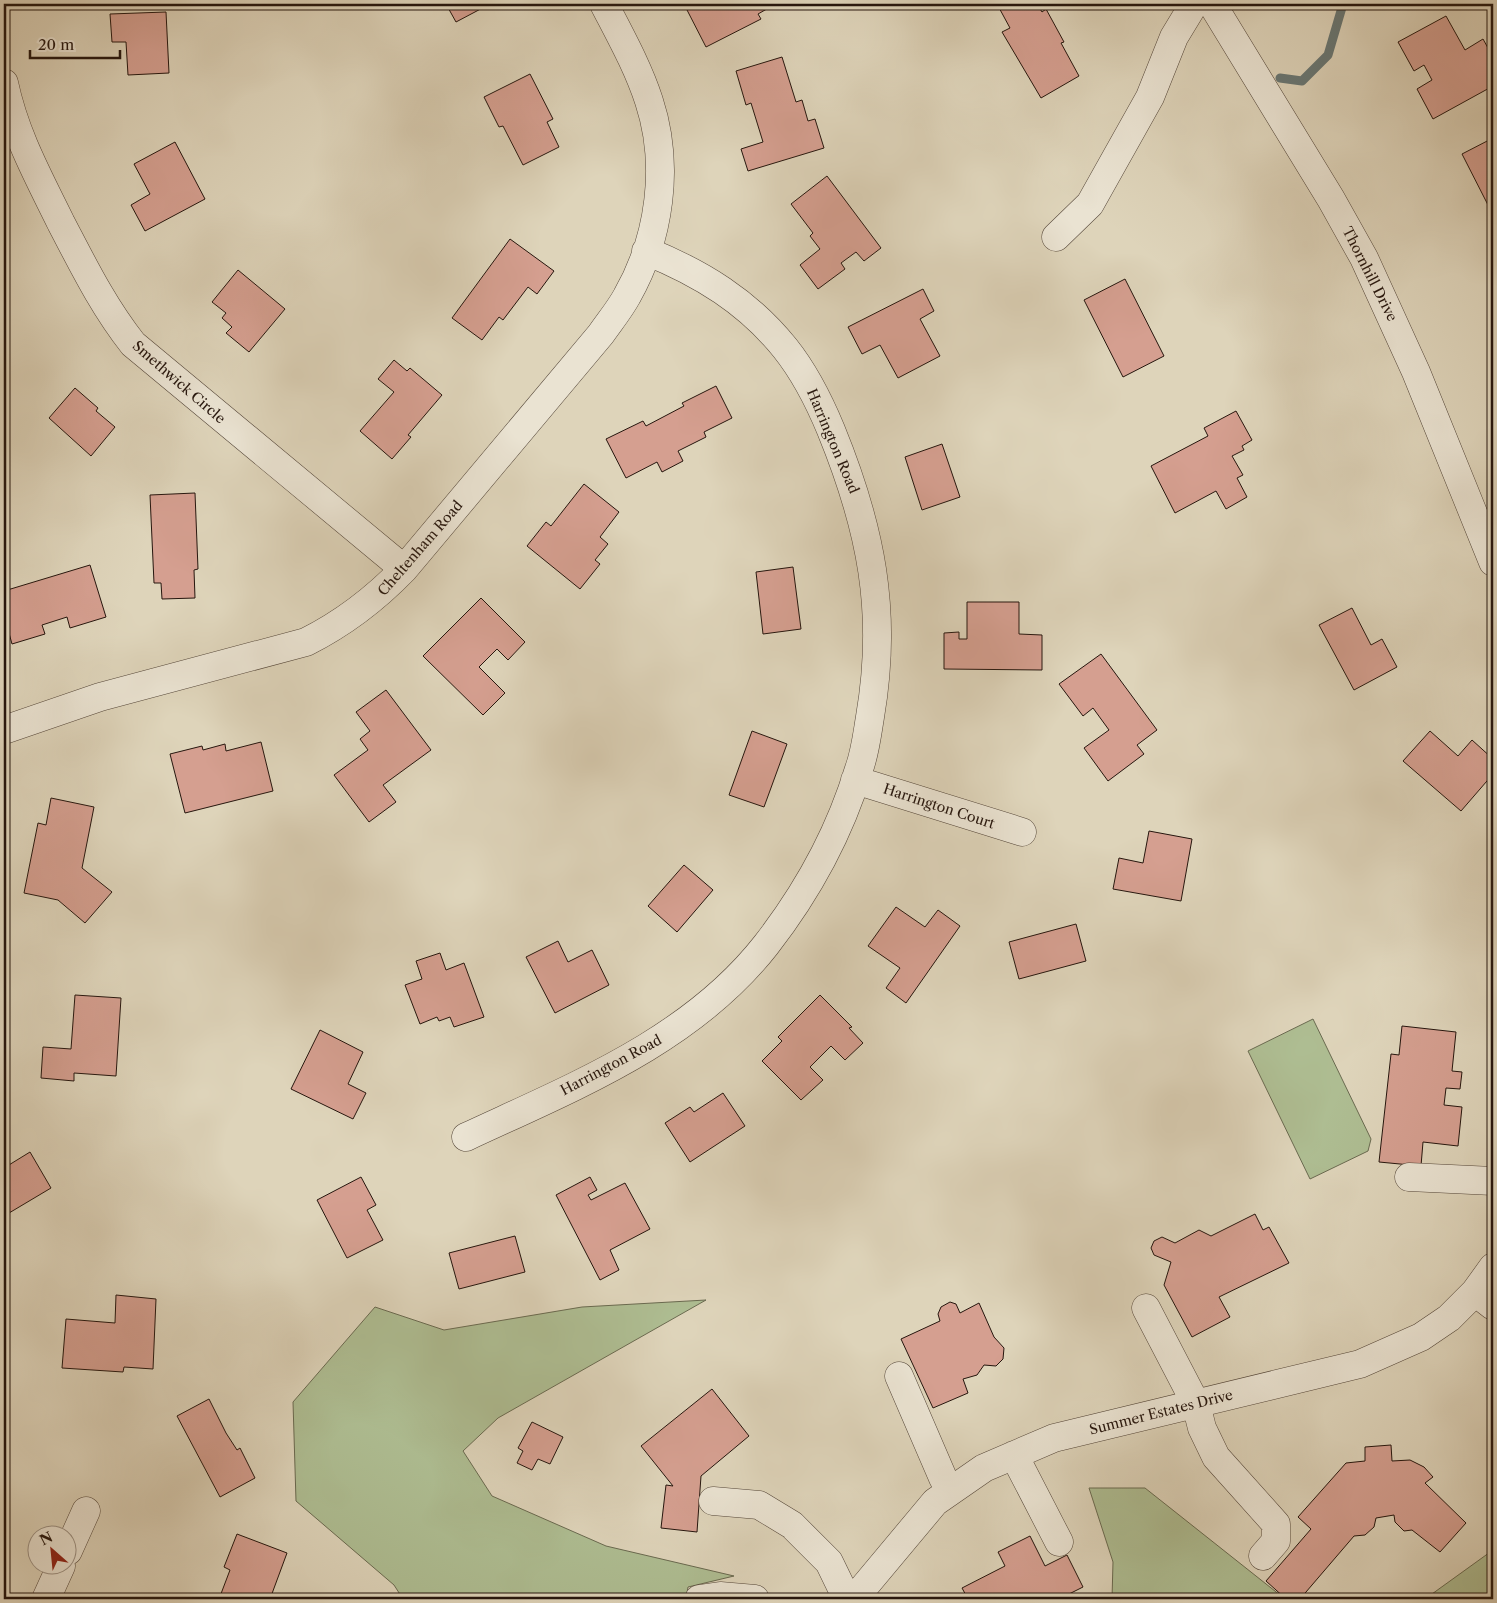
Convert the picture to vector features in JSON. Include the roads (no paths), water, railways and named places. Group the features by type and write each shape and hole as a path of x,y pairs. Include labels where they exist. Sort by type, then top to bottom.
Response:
{"street":[{"path":"604,4 639,72 653,113 658,141 659,198 646,252"},
{"path":"1056,238 1090,204 1150,97 1174,37 1194,4"},
{"name":"Thornhill Drive","path":"1212,4 1364,258 1412,363 1493,562"},
{"name":"Smethwick Circle","path":"4,83 14,123 26,154 95,290 113,319 133,344 404,569"},
{"name":"Cheltenham Road","path":"4,730 100,697 306,642 331,630 376,598 404,569 601,334 628,296 646,252"},
{"name":"Harrington Road","path":"466,1138 617,1066 664,1038 718,996 765,947 805,892 831,844 856,780 862,758 873,699 878,631 874,576 867,534 848,469 809,383 785,348 766,327 722,289 686,269 646,252"},
{"name":"Harrington Court","path":"856,780 1022,832"},
{"path":"1409,1177 1493,1181"},
{"name":"Summer Estates Drive","path":"854,1599 935,1502 984,1468 1054,1438 1360,1364 1421,1337 1449,1318 1484,1299 1493,1267"},
{"path":"1146,1308 1196,1404 1202,1428 1216,1457 1276,1524 1276,1542 1263,1556"},
{"path":"899,1376 944,1478 952,1490"},
{"path":"1014,1455 1059,1542"},
{"path":"713,1502 759,1504 792,1525 829,1562 847,1599"},
{"path":"78,1529 86,1511"},
{"path":"46,1599 56,1576"},
{"path":"699,1599 720,1596 755,1599"}],"waterway":[{"path":"1280,78 1302,81 1328,55 1343,4"}]}
